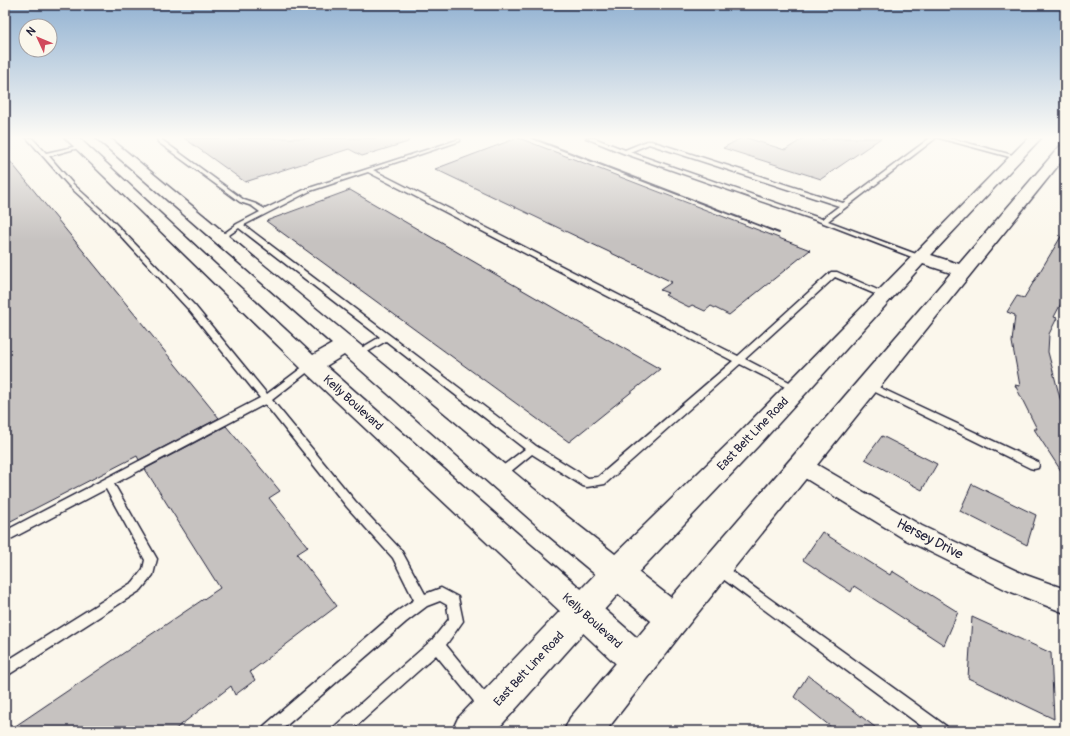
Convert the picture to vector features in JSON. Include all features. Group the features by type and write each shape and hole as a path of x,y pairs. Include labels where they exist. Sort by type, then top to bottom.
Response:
{"main road":[{"name":"Kelly Boulevard","path":"108,172 311,364 582,612 639,662"},
{"path":"144,172 350,350 500,475 558,527 618,573 673,619"},
{"name":"East Belt Line Road","path":"481,721 618,573 750,439 920,256 1003,172"},
{"path":"583,731 673,619 1045,172"},
{"path":"190,250 220,239"},
{"path":"920,256 962,271"},
{"path":"311,364 350,350"}],"street":[{"name":"Hersey Drive","path":"802,466 914,533 1017,583 1065,601"}],"lane":[{"path":"60,172 71,185 108,219 192,308 351,504 397,554 422,602"},
{"path":"203,172 242,201 254,205 265,212"},
{"path":"220,239 240,225 308,190 361,172"},
{"path":"373,172 796,389"},
{"path":"683,172 920,256"},
{"path":"742,172 843,205"},
{"path":"823,221 887,172"},
{"path":"240,225 532,449 586,483 602,481 834,274 885,295"},
{"path":"350,350 387,337"},
{"path":"5,537 266,399 311,364"},
{"path":"868,385 1034,465"},
{"path":"500,475 532,449"},
{"path":"5,670 137,586 150,571 151,559 108,483"},
{"path":"717,567 941,731"},
{"path":"269,731 401,617 422,602 441,594 454,601 456,621 437,645 340,731"},
{"path":"437,645 481,721"}],"building":[{"path":"5,172 19,172 219,418 139,460 137,456 5,524"},
{"path":"232,172 275,172 245,182"},
{"path":"442,172 608,172 810,250 729,315 711,306 705,311 692,305 689,307 665,295 668,293 660,290 672,282"},
{"path":"800,172 831,172 821,179"},
{"path":"350,190 660,369 569,442 266,221"},
{"path":"1065,230 1065,296 1054,317 1057,318 1049,334 1048,352 1060,398 1065,408 1065,477 1034,429 1037,429 1015,385 1020,386 1012,342 1015,315 1007,312 1017,296 1024,298"},
{"path":"226,426 280,491 269,498 308,547 297,554 337,606 250,672 255,680 235,695 231,686 173,731 8,731 220,588 145,469"},
{"path":"882,436 937,464 922,490 865,459"},
{"path":"972,484 1036,515 1027,545 960,511"},
{"path":"822,532 890,575 892,571 958,612 944,645 854,586 851,592 803,560"},
{"path":"972,617 1051,653 1054,719 968,678"},
{"path":"808,675 880,731 836,731 794,697"}],"railway":[{"path":"621,172 779,233"}]}
